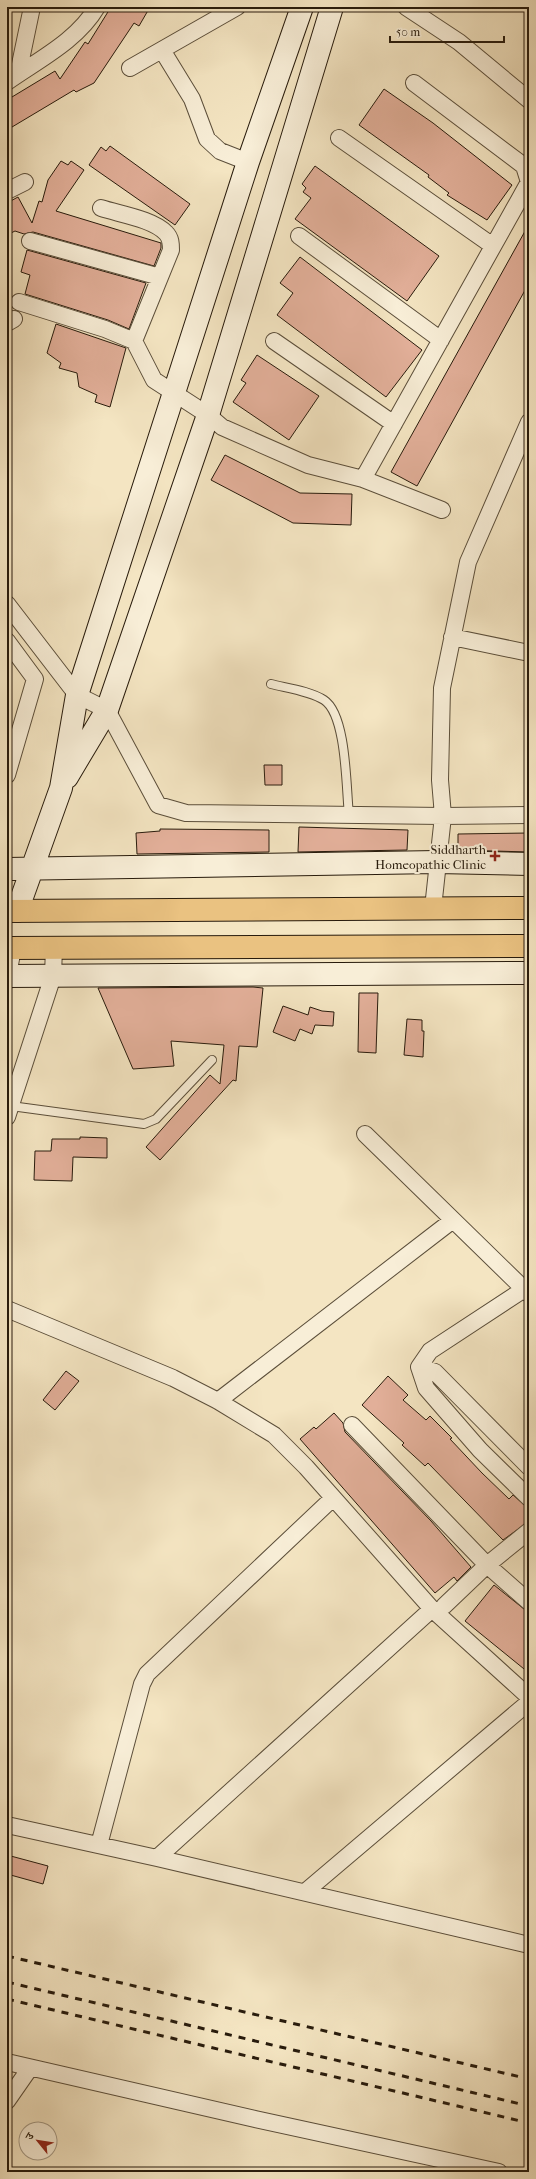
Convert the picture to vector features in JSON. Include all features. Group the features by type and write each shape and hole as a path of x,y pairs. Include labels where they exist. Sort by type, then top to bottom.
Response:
{"main road":[{"path":"12,911 529,908"},
{"path":"10,948 529,946"}],"street":[{"path":"13,78 32,7"},
{"path":"13,78 61,46 92,15 97,7"},
{"path":"130,68 237,7"},
{"path":"61,788 78,695 248,162 302,7"},
{"path":"12,911 31,867 61,788 108,710 208,415 332,7"},
{"path":"406,7 459,42 529,100"},
{"path":"162,50 192,99 207,139 220,151 248,162"},
{"path":"363,479 528,182 524,166 414,83"},
{"path":"339,138 493,246"},
{"path":"7,191 25,182"},
{"path":"101,208 155,224 166,233 170,240 171,250 134,341"},
{"path":"299,236 441,340"},
{"path":"30,241 160,277"},
{"path":"19,302 105,329 134,341 154,380 208,415 222,427 308,465 363,479 442,510"},
{"path":"274,341 394,424"},
{"path":"433,908 443,816 440,780 442,688 452,637 468,562 529,422"},
{"path":"7,604 78,695 108,710 158,805 186,813 443,816 529,815"},
{"path":"452,637 529,653"},
{"path":"7,641 35,679 7,775"},
{"path":"7,869 31,867 437,862 529,864"},
{"path":"9,1111 53,976 54,947"},
{"path":"428,947 428,973"},
{"path":"10,948 8,978 53,976 529,973"},
{"path":"365,1134 527,1290 430,1351 419,1367"},
{"path":"218,1401 453,1220"},
{"path":"7,1309 173,1378 218,1401 274,1435 438,1608 529,1697"},
{"path":"419,1367 435,1372 529,1467"},
{"path":"419,1367 426,1388 480,1450 529,1498"},
{"path":"352,1425 487,1565 529,1602"},
{"path":"480,1450 496,1434"},
{"path":"306,1452 438,1608 529,1683"},
{"path":"99,1845 142,1684 147,1674 333,1498"},
{"path":"157,1858 438,1608 529,1531"},
{"path":"305,1892 529,1702"},
{"path":"7,1825 305,1892 529,1945"},
{"path":"7,2062 499,2172"},
{"path":"7,2101 30,2068"}],"lane":[{"path":"271,684 324,700 332,708 341,734 349,815"},
{"path":"9,1111 144,1124 156,1119 212,1060"}],"building":[{"path":"111,7 150,7 139,26 134,23 94,83 76,92 74,90 7,130 7,100 55,71 60,79 85,42 88,44"},
{"path":"384,89 433,123 512,185 487,220 447,195 449,193 428,177 429,175 359,125"},
{"path":"110,146 190,204 175,225 89,165 101,147 106,151"},
{"path":"61,161 68,165 71,161 84,170 56,211 161,243 161,248 154,266 33,232 24,234 15,231 7,235 7,203 18,197 32,223 39,201 42,202 48,180"},
{"path":"315,166 439,256 407,301 295,219 311,198 303,192 306,188 302,184"},
{"path":"529,224 529,283 417,486 391,472"},
{"path":"27,250 146,283 129,329 108,320 25,294 30,275 21,272"},
{"path":"300,257 422,350 386,397 277,315 293,293 280,283"},
{"path":"56,324 126,348 110,407 95,402 97,395 79,387 77,373 59,368 61,363 47,353"},
{"path":"257,355 319,396 289,440 233,402 246,383 241,380"},
{"path":"225,455 300,493 352,494 351,525 293,523 211,480"},
{"path":"264,765 282,765 282,785 265,785"},
{"path":"299,827 408,830 407,850 298,852"},
{"path":"160,829 269,830 269,852 137,854 136,833 160,831"},
{"path":"529,833 529,852 458,850 458,834"},
{"path":"98,988 263,988 257,1047 239,1046 236,1081 233,1080 160,1160 146,1147 210,1075 220,1084 224,1045 171,1041 174,1066 133,1069"},
{"path":"359,993 378,993 376,1053 358,1052"},
{"path":"283,1006 308,1015 310,1007 322,1011 334,1012 333,1026 315,1025 312,1034 300,1029 295,1041 273,1032"},
{"path":"407,1019 422,1020 422,1031 424,1031 423,1057 404,1055"},
{"path":"80,1137 107,1138 107,1158 73,1157 72,1181 34,1180 35,1151 51,1151 52,1139 80,1139"},
{"path":"66,1371 79,1381 55,1410 43,1400"},
{"path":"388,1376 408,1395 403,1400 426,1420 430,1416 452,1438 450,1439 482,1473 509,1499 513,1495 529,1509 528,1522 503,1540 428,1463 425,1466 402,1445 404,1443 362,1405"},
{"path":"334,1413 343,1423 345,1432 431,1521 471,1567 457,1581 454,1577 435,1593 300,1439 314,1427 316,1429"},
{"path":"494,1585 529,1613 529,1673 465,1621"},
{"path":"7,1855 48,1866 43,1884 7,1874"}],"railway":[{"path":"7,1956 529,2079"},
{"path":"7,1982 529,2106"},
{"path":"7,1999 529,2123"}],"place":[{"name":"Siddharth Homeopathic Clinic","path":"495,856"}]}
